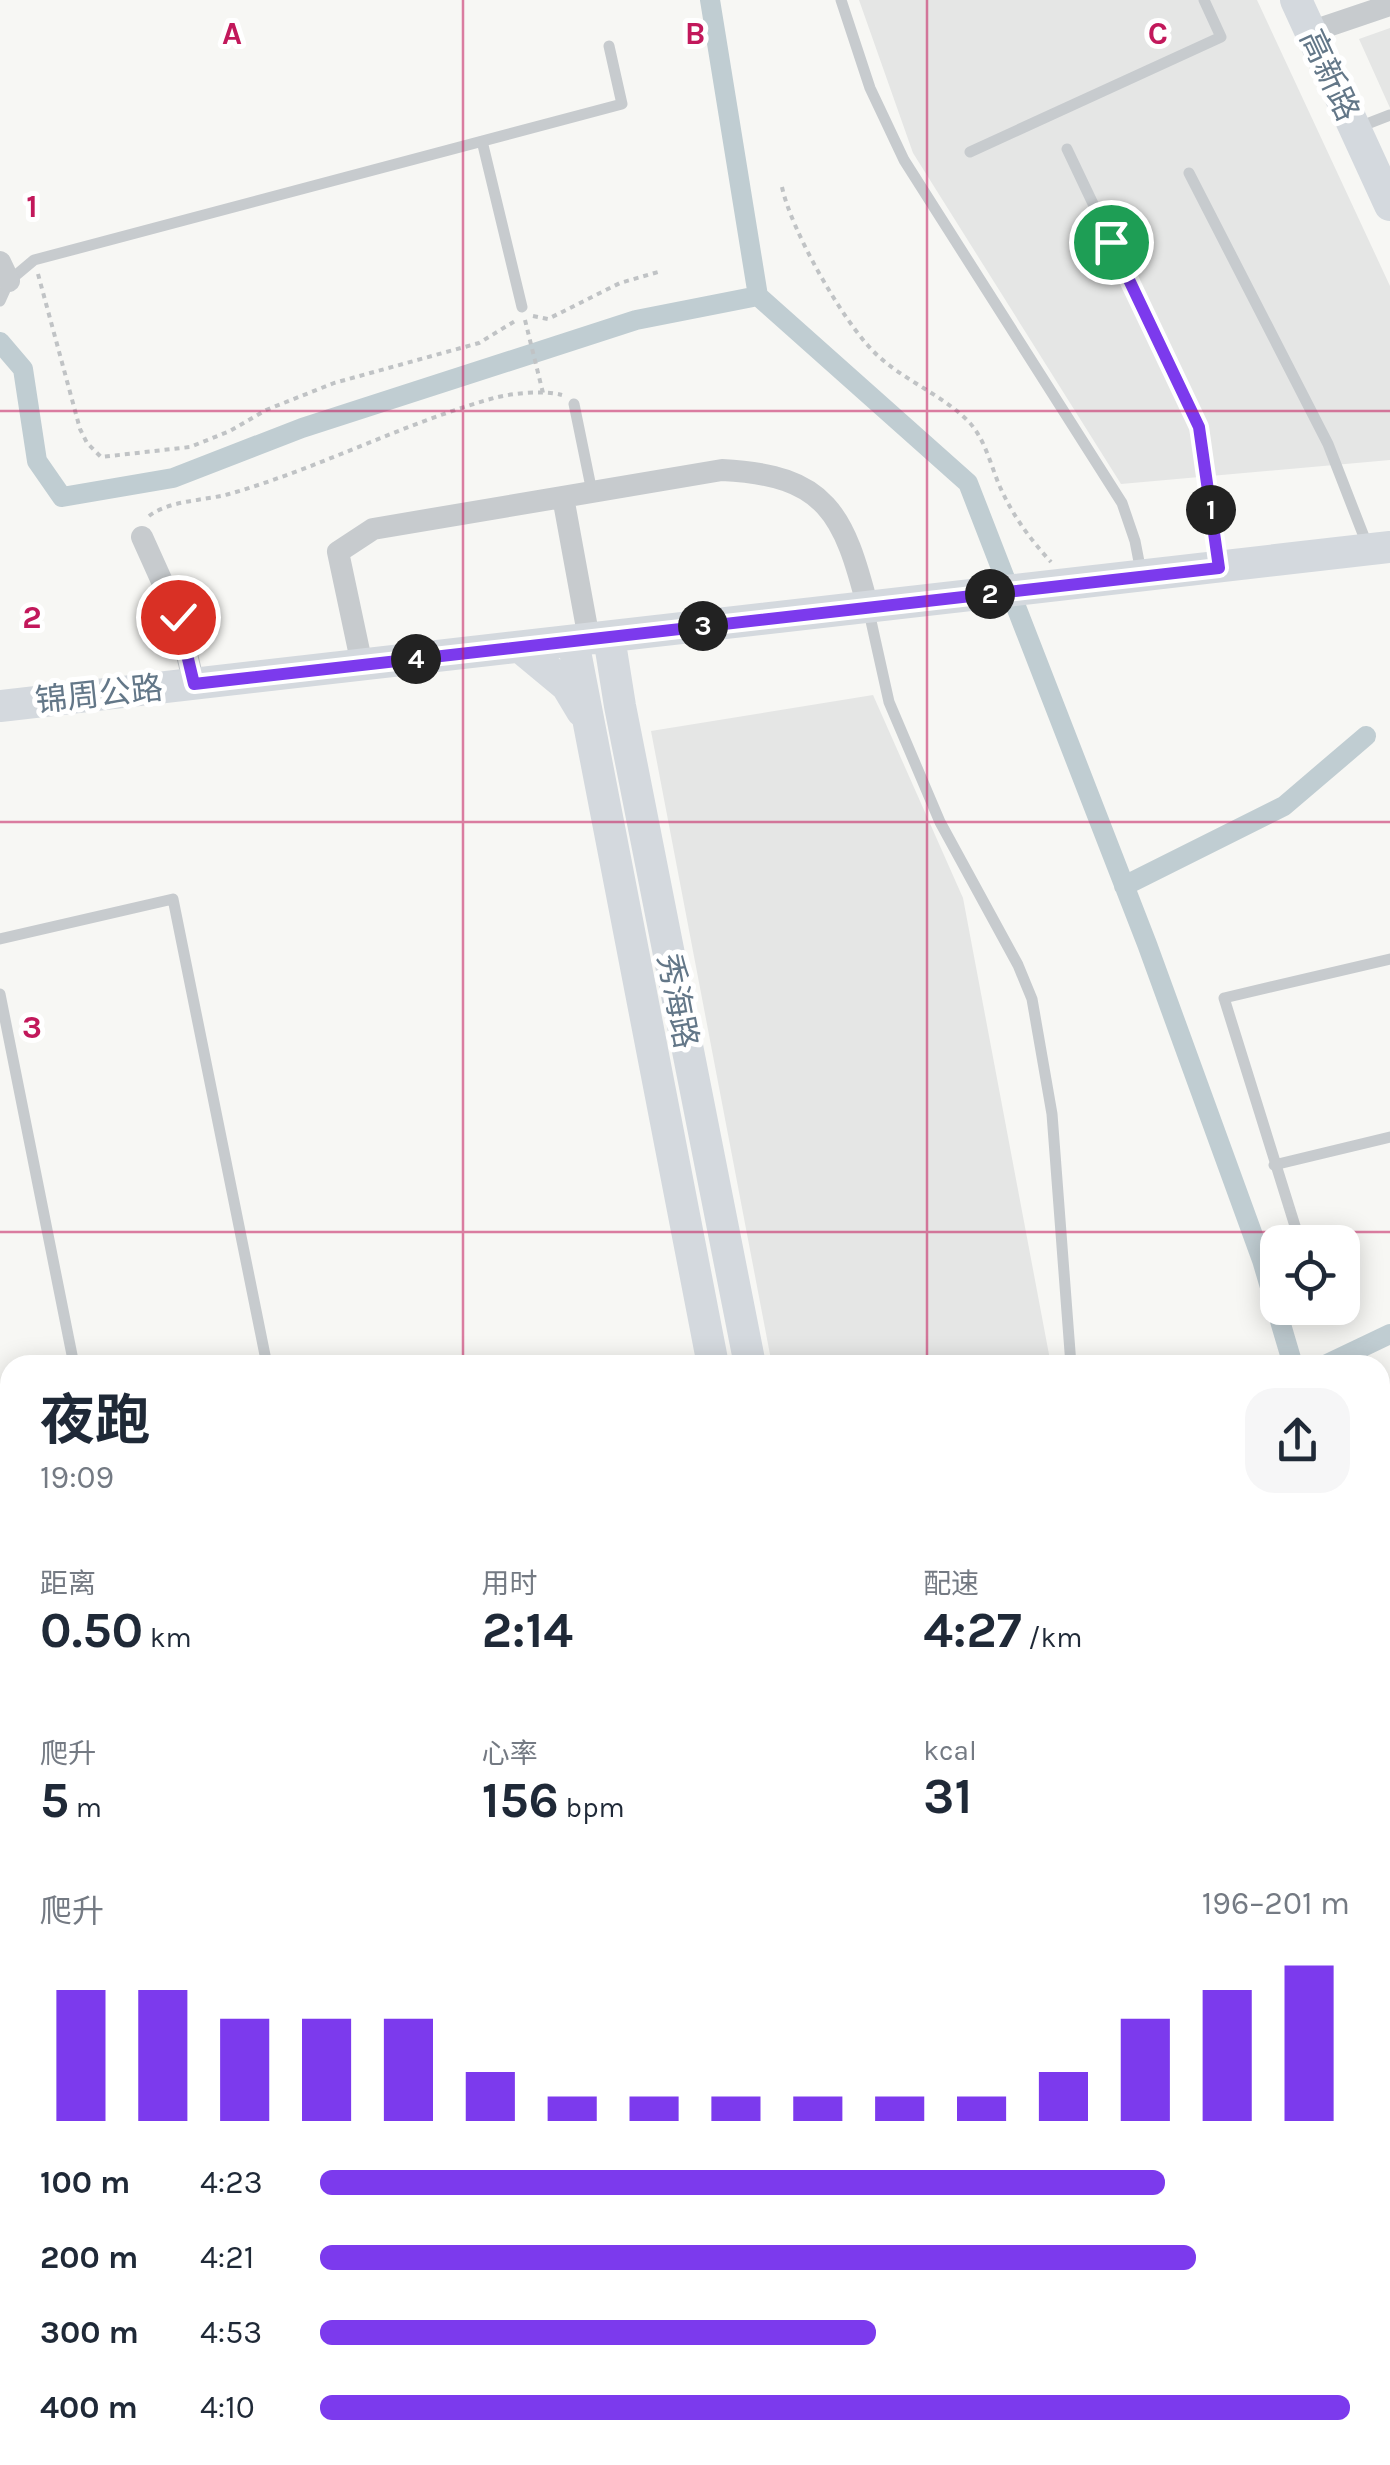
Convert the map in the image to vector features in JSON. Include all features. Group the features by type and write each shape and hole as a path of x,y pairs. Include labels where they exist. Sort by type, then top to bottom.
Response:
{"main road":[{"name":"高新路","path":"1296,0 1390,205"},
{"name":"锦周公路","path":"0,706 1380,549"},
{"path":"620,706 634,662 654,632"},
{"name":"秀海路","path":"590,639 620,706 748,1354"},
{"name":"秀海路","path":"590,639 588,720 711,1355"},
{"path":"520,647 567,686 588,720"}],"street":[{"path":"1310,32 1390,5"},
{"path":"362,664 338,552 373,529 722,470 758,472 797,483 826,504 844,528 868,608"},
{"path":"563,497 590,639"},
{"path":"142,537 178,617 194,684"}],"lane":[{"path":"841,0 870,88 904,160 1122,504 1142,576"},
{"path":"970,152 1221,36 1204,0"},
{"path":"3,281 34,260 622,104 609,46"},
{"path":"1355,128 1390,115"},
{"path":"482,142 523,311"},
{"path":"1067,149 1199,427 1219,568"},
{"path":"1189,173 1380,549"},
{"path":"574,404 592,492"},
{"path":"868,608 889,702 940,822 1032,998 1052,1114 1070,1355"},
{"path":"0,939 173,899 265,1355"},
{"path":"1294,1225 1224,998 1390,959"},
{"path":"0,994 72,1355"},
{"path":"1274,1165 1390,1137"}],"path":[{"path":"782,187 787,210 845,315 874,352 967,420 982,440 1001,490 1024,531 1062,586"},
{"path":"34,260 80,429 87,443 102,457 190,447 334,383 479,343 523,311"},
{"path":"523,311 548,319 620,283 658,272"},
{"path":"142,537 144,520 158,509 227,494 311,467 432,417 452,414 496,397 543,393 523,311"}],"shaded area":[{"path":"859,0 1257,0 1390,286 1390,460 1121,484 913,153"},
{"path":"1390,28 1390,108 1359,39"},
{"path":"873,695 963,898 1049,1355 770,1355 651,731"}],"waterway":[{"path":"710,0 758,296 968,483 1147,944 1262,1260 1290,1355"},
{"path":"0,342 23,369 37,461 62,497 173,478 302,428 636,320 758,296"},
{"path":"1124,886 1284,806 1366,736"},
{"path":"1346,1355 1390,1334"}],"route":[{"path":"178,617 194,684 1219,568 1199,427 1111,242"}]}
